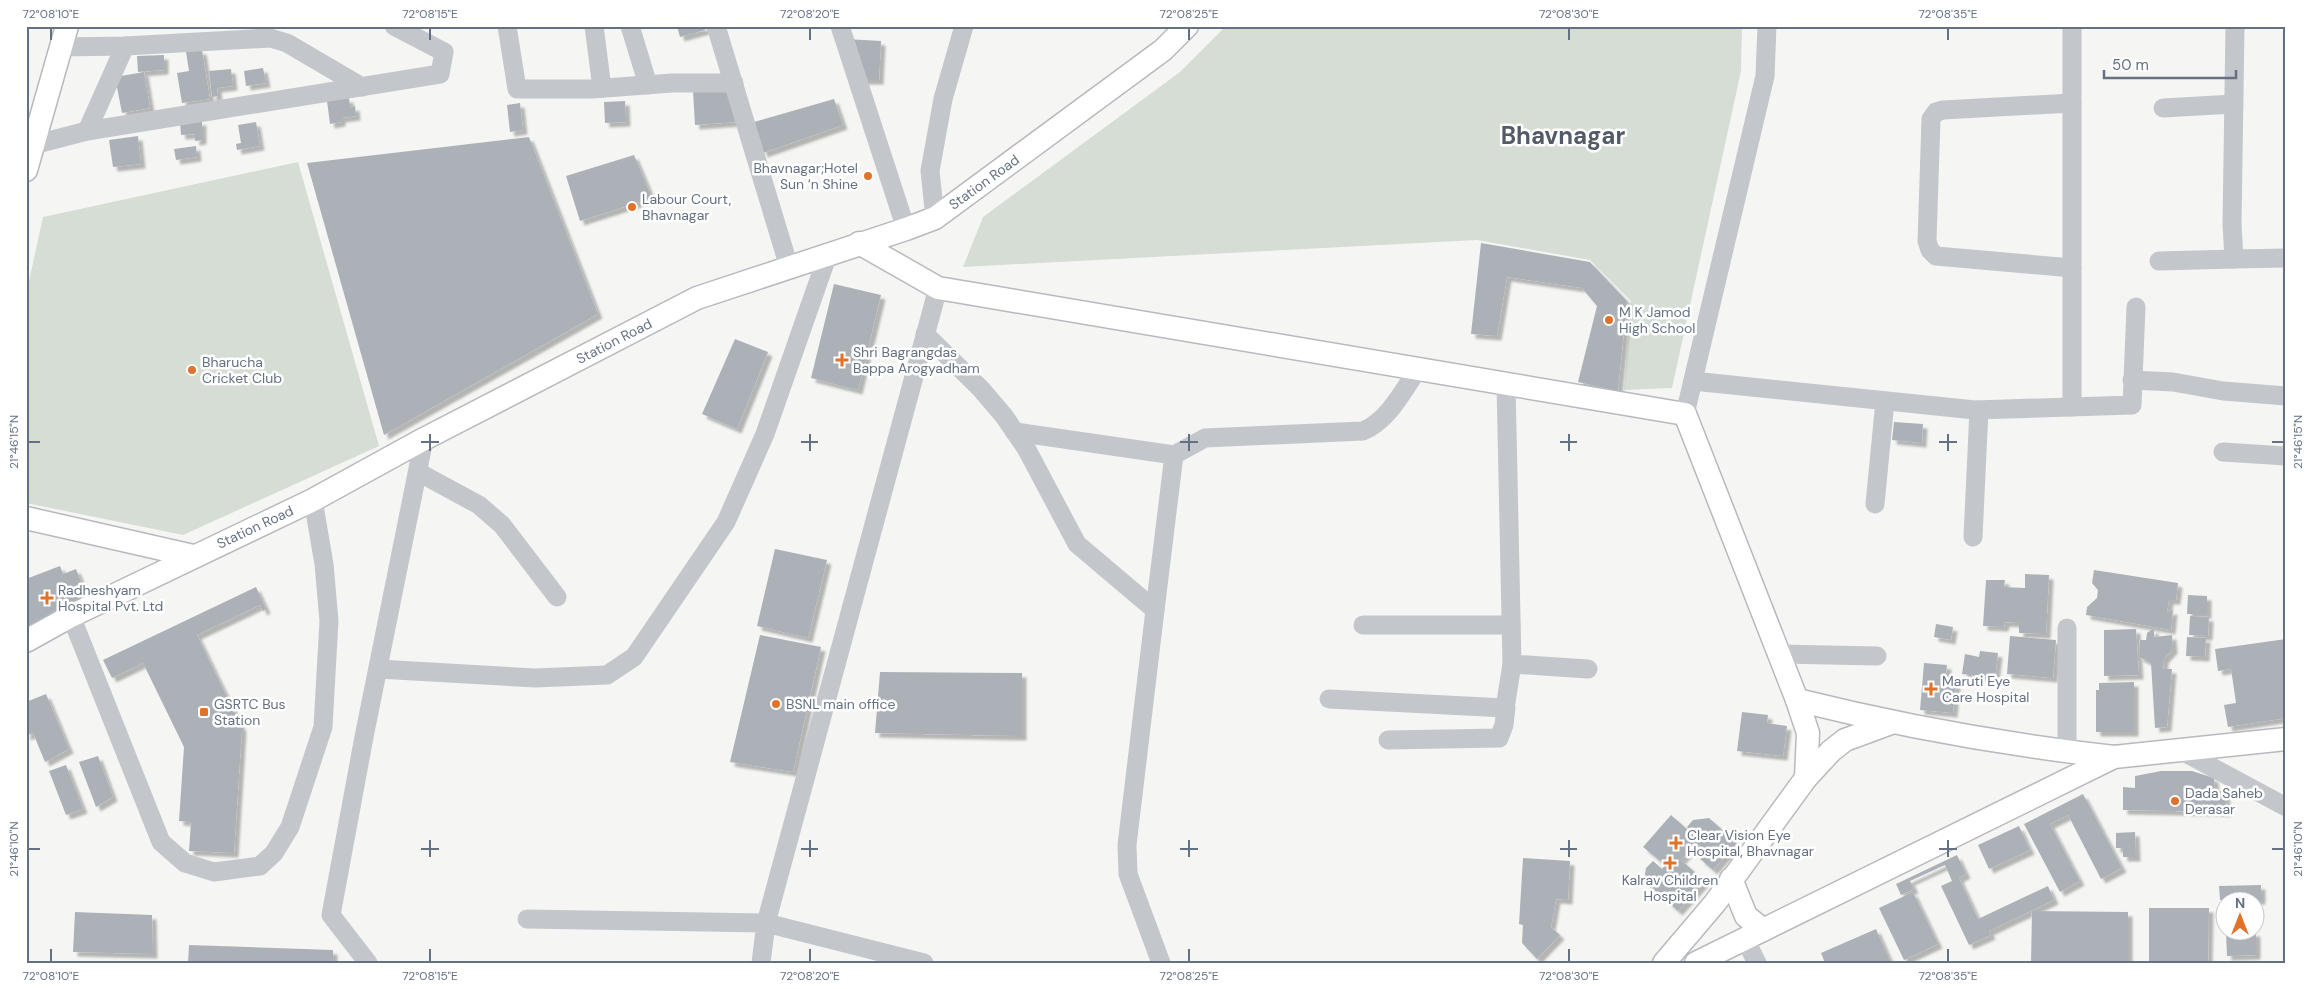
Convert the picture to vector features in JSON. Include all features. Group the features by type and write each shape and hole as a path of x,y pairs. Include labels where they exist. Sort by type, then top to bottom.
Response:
{"main road":[{"name":"Station Road","path":"26,641 71,616 193,556 313,500 424,439 697,298 935,218 1163,50 1186,26"},
{"path":"26,170 64,36"},
{"path":"859,243 938,288 1685,414 1780,654 1808,733 1806,778"},
{"path":"26,518 193,556"},
{"path":"1797,700 1892,722 2067,751 2114,756 2286,738"},
{"path":"1664,963 1715,903 1806,778 1831,751 1845,740 1892,722"},
{"path":"1696,963 2114,756"},
{"path":"1731,879 1754,934"}],"street":[{"path":"33,145 87,132 440,74 444,52 394,26"},
{"path":"507,26 517,89 734,83"},
{"path":"594,26 602,88"},
{"path":"630,26 648,85"},
{"path":"716,26 788,267"},
{"path":"840,26 906,229"},
{"path":"935,218 930,171 943,99 964,26"},
{"path":"1685,414 1764,76 1767,26"},
{"path":"2072,26 2072,407"},
{"path":"2234,259 2232,224 2235,26"},
{"path":"64,36 125,46 278,39 362,87"},
{"path":"87,132 125,46"},
{"path":"2072,103 1936,112 1931,120 1927,241 1930,250 1936,256 2072,268"},
{"path":"2163,108 2234,104"},
{"path":"378,668 535,678 606,675 634,657 726,522 765,434 828,254"},
{"path":"2159,261 2286,258"},
{"path":"761,963 766,923 938,288"},
{"path":"1693,381 1979,410 2132,405 2136,307"},
{"path":"925,334 981,389 1015,432 1026,448 1077,544 1155,610"},
{"path":"1015,432 1174,455 1205,438 1363,431 1373,427 1383,418 1418,369"},
{"path":"2132,380 2173,382 2223,391 2286,396"},
{"path":"1388,740 1499,738 1504,725 1512,664 1506,384"},
{"path":"1875,504 1885,401"},
{"path":"1973,538 1979,410"},
{"path":"368,963 331,915 424,439"},
{"path":"2223,452 2286,456"},
{"path":"1162,963 1128,874 1127,846 1174,455"},
{"path":"418,472 479,505 502,525 557,597"},
{"path":"71,616 161,842 185,863 214,872 260,866 274,852 290,827 323,727 329,621 324,564 313,500"},
{"path":"1363,625 1511,625"},
{"path":"2067,628 2067,751"},
{"path":"1780,654 1877,656"},
{"path":"1512,664 1588,669"},
{"path":"1329,699 1506,707"},
{"path":"2180,750 2286,807"},
{"path":"527,919 766,923 924,963"},
{"path":"1754,934 1757,963"}],"shaded area":[{"path":"1226,26 1742,26 1741,71 1672,388 1624,390 1631,301 1590,260 1477,240 963,267 983,217 1180,72"},
{"name":"Bharucha Cricket Club","path":"298,162 379,446 183,535 26,503 26,295 43,217"}],"building":[{"path":"677,26 704,26 705,30 680,37"},
{"path":"846,39 881,41 879,80 858,80"},
{"path":"202,50 210,99 182,103 177,73 189,71 186,52"},
{"path":"164,55 164,70 138,72 137,56"},
{"path":"263,68 266,83 246,86 244,71"},
{"path":"231,69 233,86 217,88 218,96 212,97 209,71"},
{"path":"144,72 150,108 122,113 115,77"},
{"path":"734,88 736,122 695,125 693,91"},
{"path":"349,98 350,107 355,106 356,116 341,118 341,122 330,124 327,101"},
{"path":"834,99 843,125 763,153 754,122"},
{"path":"625,101 626,122 605,123 604,102"},
{"path":"520,103 523,130 510,132 507,105"},
{"path":"202,121 202,140 195,141 195,134 181,135 180,122"},
{"path":"256,122 260,146 237,150 236,144 241,143 238,125"},
{"path":"138,136 141,164 113,167 109,140"},
{"path":"529,137 598,314 384,435 307,163"},
{"path":"196,146 197,157 176,160 174,149"},
{"path":"634,155 652,198 580,221 566,176"},
{"name":"M K Jamod High School","path":"1481,243 1590,262 1627,301 1618,391 1578,382 1597,306 1582,288 1507,277 1497,336 1471,334"},
{"path":"834,284 881,295 858,390 811,378"},
{"path":"735,339 768,352 737,429 702,414"},
{"path":"1894,422 1923,424 1922,443 1892,440"},
{"path":"775,549 827,560 808,638 757,626"},
{"path":"60,566 63,574 76,569 90,604 26,629 26,579"},
{"path":"2094,570 2178,583 2176,600 2169,600 2167,611 2173,610 2171,630 2086,615 2087,607 2097,598 2098,590 2092,583"},
{"path":"2025,574 2049,575 2046,634 2019,633 2019,623 2005,622 2004,627 1983,626 1986,580 2005,580 2004,587 2025,588"},
{"path":"256,587 266,609 263,611 260,605 197,635 242,728 234,853 189,851 191,822 179,821 184,747 143,663 112,678 103,660"},
{"path":"2188,595 2207,596 2207,614 2187,614"},
{"path":"2190,616 2209,617 2208,636 2189,635"},
{"path":"1936,624 1953,627 1951,640 1934,637"},
{"path":"2154,628 2154,637 2172,635 2173,649 2164,659 2163,669 2172,669 2167,727 2155,728 2151,663 2139,657 2140,640 2146,640 2147,633"},
{"path":"2136,629 2139,675 2104,676 2104,630"},
{"name":"BSNL main office","path":"760,635 821,647 793,772 730,762"},
{"path":"2010,636 2056,640 2053,678 2007,674"},
{"path":"2187,637 2206,638 2205,657 2186,656"},
{"path":"2286,639 2286,718 2228,727 2224,705 2236,703 2231,669 2218,671 2215,649"},
{"path":"1980,651 1998,653 1995,678 1962,674 1965,654 1979,657"},
{"path":"1924,663 1947,665 1945,682 1956,683 1953,713 1920,710"},
{"path":"880,672 1022,673 1022,736 875,733"},
{"path":"2134,682 2134,732 2096,732 2096,690 2099,690 2099,683"},
{"path":"46,694 69,749 45,762 33,733 26,736 26,702"},
{"path":"1742,712 1768,715 1767,723 1787,726 1783,756 1737,751"},
{"path":"98,756 113,797 96,807 79,762"},
{"path":"66,765 83,809 66,815 49,771"},
{"name":"Dada Saheb Derasar","path":"2161,771 2192,771 2214,778 2215,791 2225,791 2227,812 2123,810 2123,787 2135,788 2135,776"},
{"path":"2083,794 2122,868 2101,879 2068,815 2050,824 2080,881 2060,892 2024,824"},
{"path":"1671,815 1696,837 1687,827 1693,820 1709,818 1737,843 1713,870 1700,859 1706,852 1696,843 1681,860 1705,881 1678,911 1644,881 1646,868 1653,861 1662,869 1665,865 1643,847"},
{"path":"2019,826 2030,850 1989,869 1978,845"},
{"path":"2135,832 2136,857 2123,857 2123,848 2116,848 2116,833"},
{"path":"1957,855 1966,874 1959,878 1978,919 2048,886 2054,900 1989,931 1991,935 1969,945 1941,886 1952,881 1945,865 1910,881 1914,889 1901,895 1896,884"},
{"path":"1523,858 1570,861 1568,900 1556,899 1551,927 1560,935 1537,959 1522,943 1523,925 1519,924"},
{"path":"2261,885 2261,892 2219,892 2219,886"},
{"path":"1913,892 1938,944 1904,960 1879,908"},
{"path":"2149,908 2209,908 2208,963 2149,963"},
{"path":"2032,911 2128,912 2128,963 2031,963"},
{"path":"75,912 152,915 153,954 73,952"},
{"path":"1876,929 1891,963 1825,963 1821,953"},
{"path":"2226,942 2256,942 2256,955 2227,956"},
{"path":"189,945 333,950 333,963 188,963"}],"place":[{"name":"Bhavnagar;Hotel Sun ‘n Shine","path":"868,176"},
{"name":"Labour Court, Bhavnagar","path":"632,207"},
{"name":"M K Jamod High School","path":"1609,320"},
{"name":"Shri Bagrangdas Bappa Arogyadham","path":"842,360"},
{"name":"Bharucha Cricket Club","path":"192,370"},
{"name":"Radheshyam Hospital Pvt. Ltd","path":"47,598"},
{"name":"Maruti Eye Care Hospital","path":"1931,689"},
{"name":"BSNL main office","path":"776,704"},
{"name":"GSRTC Bus Station","path":"204,712"},
{"name":"Dada Saheb Derasar","path":"2175,801"},
{"name":"Clear Vision Eye Hospital, Bhavnagar","path":"1676,843"},
{"name":"Kalrav Children Hospital","path":"1670,863"}],"district":[{"name":"Bhavnagar","path":"1563,135"}]}
